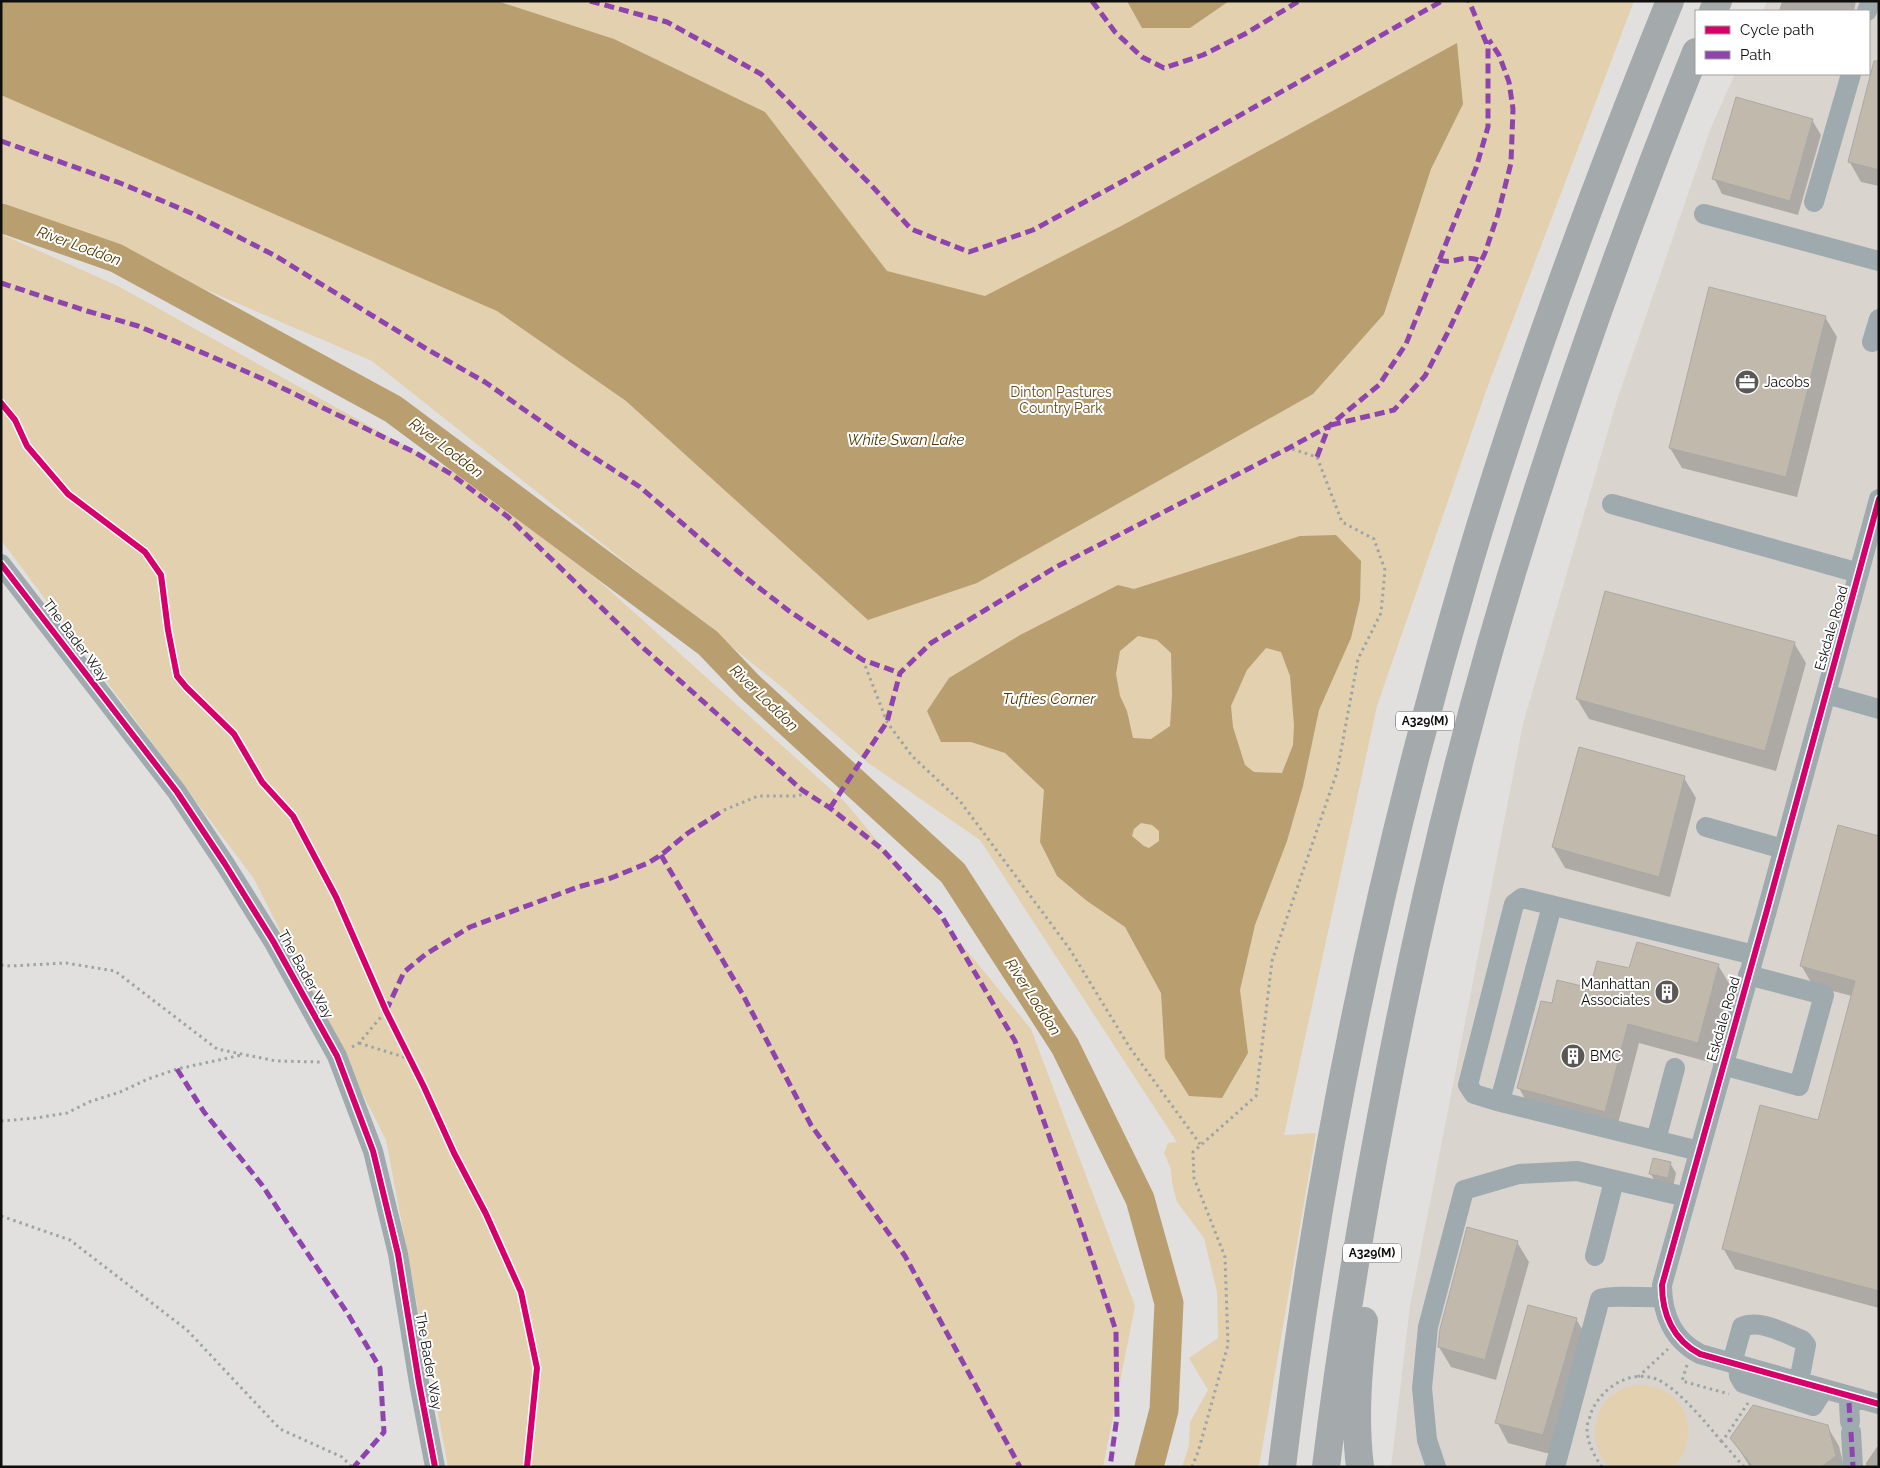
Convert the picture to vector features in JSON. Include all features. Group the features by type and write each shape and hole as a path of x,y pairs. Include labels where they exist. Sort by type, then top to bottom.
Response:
{"highway":[{"name":"A329(M)","path":"1282,1467 1307,1286 1337,1111 1358,1002 1391,856 1426,718 1476,540 1539,347 1617,132 1670,1"},
{"name":"A329(M)","path":"1326,1467 1350,1287 1390,1068 1424,906 1449,804 1487,660 1526,526 1583,352 1662,137 1695,54"},
{"name":"A329(M)","path":"1360,1467 1357,1438 1359,1364 1390,1068"}],"street":[{"path":"1814,202 1851,75"},
{"path":"1704,214 1879,261"},
{"path":"1872,342 1879,319"},
{"name":"Eskdale Road","path":"1879,499 1662,1285 1665,1313 1670,1325 1689,1348 1700,1354 1879,1404"},
{"path":"1612,504 1859,573"},
{"name":"The Bader Way","path":"1,564 177,792 273,941 337,1056 373,1151 398,1254 435,1467"},
{"path":"1826,694 1879,709"},
{"path":"1706,827 1783,849"},
{"path":"1699,1151 1474,1094 1468,1085 1514,904 1522,898 1754,955"},
{"path":"1500,1101 1552,906"},
{"path":"1723,1065 1799,1086 1824,995 1748,976"},
{"path":"1656,1140 1674,1068"},
{"path":"1436,1467 1427,1440 1422,1388 1428,1328 1464,1190 1519,1174 1577,1171 1686,1198"},
{"path":"1595,1256 1614,1181"},
{"path":"1555,1467 1600,1299 1606,1296 1662,1297"},
{"path":"1799,1382 1806,1345 1802,1340 1758,1324 1749,1324 1742,1328 1735,1363 1742,1383 1813,1406 1824,1389"},
{"path":"1850,1419 1853,1467"}],"path":[{"path":"1192,1467 1198,1452 1228,1345 1225,1257 1194,1178 1192,1152 1256,1096 1272,961 1337,772 1358,659 1381,613 1385,570 1374,539 1342,522 1317,457 1289,448"},
{"path":"863,660 887,722 912,756 960,801 966,809 1069,948 1130,1048 1200,1144"},
{"path":"724,810 758,796 808,794"},
{"path":"1,965 66,963 115,971 216,1049 276,1061 326,1062 337,1056"},
{"path":"383,1003 390,1019"},
{"path":"386,1011 359,1043 410,1060"},
{"path":"406,1051 413,1066"},
{"path":"1,1120 36,1118 67,1113 89,1102 120,1092 148,1079 177,1069 239,1055 248,1055"},
{"path":"1,1216 70,1240 187,1330 280,1429 342,1456 352,1467"},
{"path":"1638,1377 1662,1355"},
{"path":"1687,1365 1682,1380 1733,1395"},
{"path":"1602,1467 1591,1450 1587,1427 1594,1406 1606,1390 1621,1380 1638,1377 1654,1378 1670,1387 1701,1416 1744,1467"},
{"path":"1722,1442 1750,1400 1742,1398"}],"shaded area":[{"path":"1767,1 1879,1 1879,1467 1391,1467 1410,1306 1523,724 1617,400 1710,130 1735,75 1870,75 1870,10 1763,10"}],"green space":[{"name":"Dinton Pastures Country Park","path":"1,1 1634,1 1486,391 1377,706 1284,1135 1316,1133 1259,1467 1182,1467 1189,1446 1190,1422 1208,1390 1189,1358 1218,1338 1217,1292 1204,1238 1177,1202 1172,1183 1171,1169 1164,1153 1168,1143 1177,1142 980,840 867,762 783,688 372,361 1,202"},
{"path":"1,234 118,286 463,478 598,580 846,803 1031,1029 1135,1306 1103,1467 448,1467 386,1140 254,879 1,540"},
{"path":"1643,1385 1666,1392 1683,1409 1688,1429 1685,1450 1673,1467 1610,1467 1598,1449 1596,1439 1598,1417 1602,1407 1617,1392 1629,1387"}],"water":[{"name":"White Swan Lake","path":"1,1 497,1 614,39 765,112 887,271 985,296 1123,225 1457,43 1463,104 1431,169 1384,314 1313,394 977,583 868,620 626,401 497,311 1,95"},
{"path":"1127,1 1229,1 1190,28 1142,28"},
{"name":"Tufties Corner","path":"1336,535 1361,561 1360,600 1351,638 1319,710 1303,786 1287,841 1255,925 1240,990 1248,1053 1222,1098 1189,1096 1165,1058 1161,993 1125,927 1087,901 1057,876 1040,842 1044,790 1005,753 971,742 941,742 927,711 949,678 1020,635 1118,585 1134,589 1300,536","holes":["1138,636 1157,640 1171,653 1172,695 1170,726 1151,739 1133,738 1127,711 1120,696 1116,674 1120,651","1266,648 1281,652 1290,676 1294,725 1293,745 1282,773 1254,772 1245,765 1233,727 1231,706 1247,670","1141,823 1152,825 1159,831 1159,841 1149,848 1144,846 1132,836 1134,829"]}],"building":[{"path":"1874,61 1879,61 1879,170 1848,162"},
{"path":"1736,97 1813,119 1790,201 1712,179"},
{"name":"Jacobs","path":"1709,287 1826,316 1786,477 1669,448"},
{"path":"1605,591 1795,642 1765,751 1576,699"},
{"path":"1579,747 1685,776 1659,877 1552,847"},
{"path":"1838,825 1879,836 1879,1291 1722,1249 1760,1105 1818,1120 1855,981 1800,966"},
{"path":"1637,942 1719,964 1698,1043 1628,1024 1605,1112 1517,1088 1541,1001 1552,1003 1557,980 1590,988 1597,961 1629,968"},
{"path":"1653,1158 1671,1162 1668,1178 1649,1174"},
{"path":"1467,1227 1518,1241 1485,1360 1438,1347 1440,1329"},
{"path":"1528,1305 1577,1318 1543,1435 1495,1423"},
{"path":"1753,1405 1828,1425 1836,1456 1821,1467 1753,1467 1730,1438"}],"waterway":[{"name":"River Loddon","path":"1,218 116,258 393,409 708,643 750,687 953,873 1065,1046 1140,1199 1169,1303 1164,1410 1149,1467"}],"marked path":[{"path":"590,1 667,22 761,74 872,186 911,229 969,252 1033,230 1442,1"},
{"path":"1092,1 1115,32 1142,57 1164,68 1203,55 1245,34 1299,1"},
{"path":"830,808 887,722 900,673 931,643 1056,567 1329,426 1379,385 1406,344 1476,168 1488,127 1488,47 1469,1"},
{"path":"1331,425 1394,410 1425,376 1485,253 1498,214 1511,163 1513,109 1509,82 1499,55 1489,40"},
{"path":"1,141 120,183 191,213 274,255 425,348 485,382 573,444 640,487 740,573 789,611 863,660 900,673"},
{"path":"1439,260 1449,261 1469,258 1481,261"},
{"path":"1,283 138,326 208,355 272,383 416,453 451,474 508,517 640,645 802,790 830,808 882,849 940,913 1015,1041 1080,1222 1116,1331 1117,1417 1110,1467"},
{"path":"1317,457 1329,426"},
{"path":"386,1011 404,972 426,954 470,927 578,887 611,878 648,863 688,833 724,810"},
{"path":"661,855 743,995 811,1125 905,1256 1020,1467"},
{"path":"177,1069 204,1112 262,1185 348,1314 380,1368 384,1432 354,1467"},
{"path":"1849,1403 1850,1422"},
{"path":"1851,1432 1853,1467"}],"cycle path":[{"path":"1,403 15,420 27,446 68,494 145,552 161,575 168,630 177,676 234,734 262,782 293,816 336,897 386,1011 454,1153 486,1214 521,1292 537,1368 527,1467"},
{"path":"1879,499 1662,1285 1664,1306 1671,1325 1676,1334 1700,1354 1879,1404"},
{"path":"1,564 177,792 273,941 337,1056 373,1151 398,1254 435,1467"}],"place":[{"name":"Jacobs","path":"1747,382"},
{"name":"Manhattan Associates","path":"1667,992"},
{"name":"BMC","path":"1573,1056"}]}
